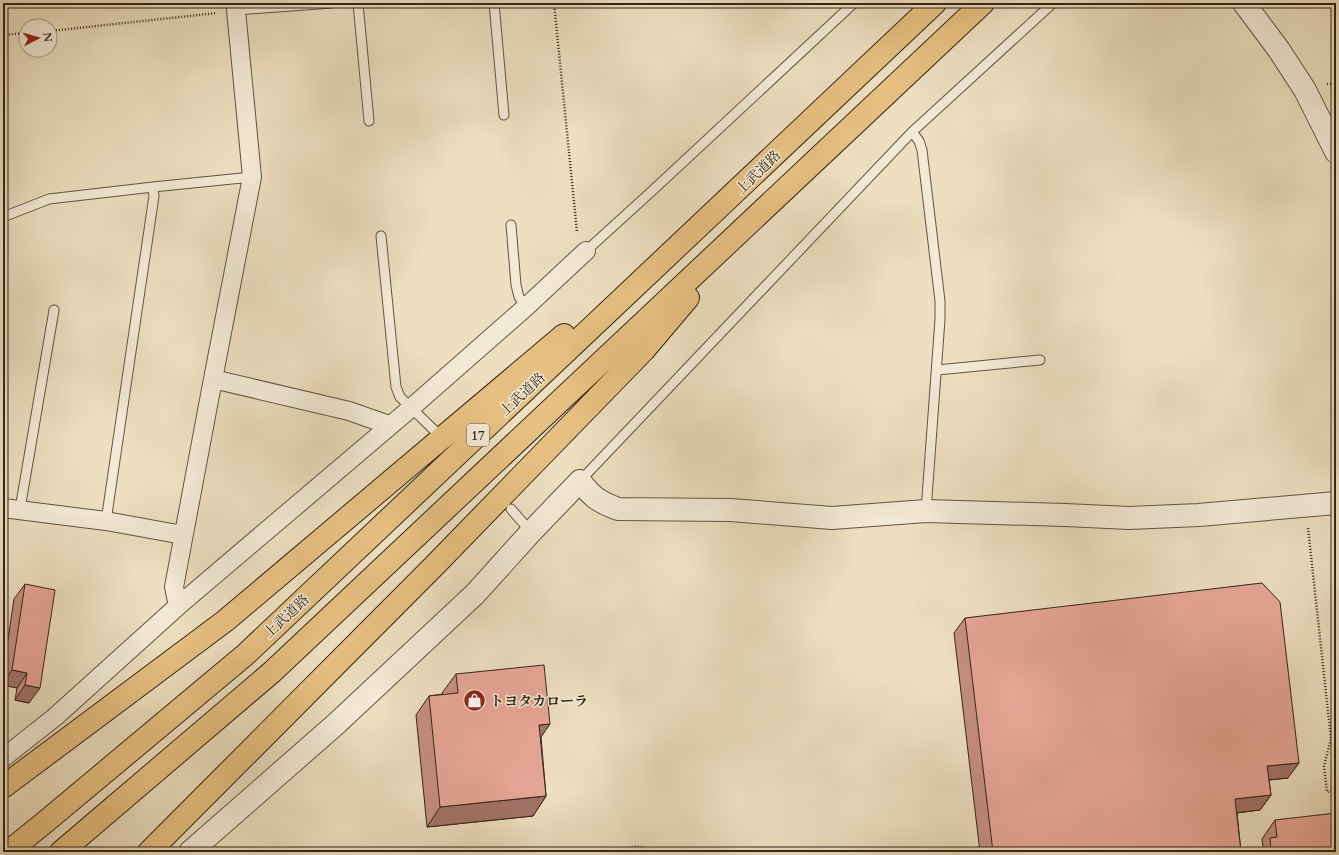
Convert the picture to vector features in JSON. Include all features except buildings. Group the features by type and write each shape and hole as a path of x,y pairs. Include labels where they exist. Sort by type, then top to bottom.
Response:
{"highway":[{"name":"上武道路","path":"8,852 245,655 935,3"},
{"name":"17","path":"61,852 272,672 983,3"},
{"path":"3,787 225,622 511,380 727,201"},
{"path":"149,852 435,565 638,356 763,211"}],"street":[{"path":"1244,3 1279,50 1306,90 1336,152"},
{"path":"178,606 174,587 252,177 236,7"},
{"path":"3,758 55,717 178,606 388,425 411,408 526,307 586,251"},
{"path":"213,379 349,411 388,425"},
{"path":"190,852 336,724 475,594 580,481 591,495 605,504 618,509 731,510 832,518 926,512 1129,518 1198,516 1336,503"},
{"path":"12,509 106,521 183,535"}],"lane":[{"path":"236,7 332,3"},
{"path":"358,3 369,121"},
{"path":"494,3 504,115"},
{"path":"586,251 854,3"},
{"path":"580,481 912,132 1052,3"},
{"path":"912,132 919,141 922,150 940,301 937,370 926,512"},
{"path":"3,217 49,199 252,177"},
{"path":"106,521 154,196 153,187"},
{"path":"511,225 516,285 519,297 526,307"},
{"path":"381,236 396,387 400,397 436,432"},
{"path":"12,509 54,310"},
{"path":"937,370 1040,360"},
{"path":"511,509 531,532"}],"path":[{"path":"554,3 577,232 586,251"},
{"path":"58,30 236,7"},
{"path":"3,35 18,34"},
{"path":"1308,526 1332,739 1324,766 1327,792 1336,790"},
{"path":"624,852 638,846 650,852"}],"place":[{"name":"トヨタカローラ","path":"475,701"}]}
